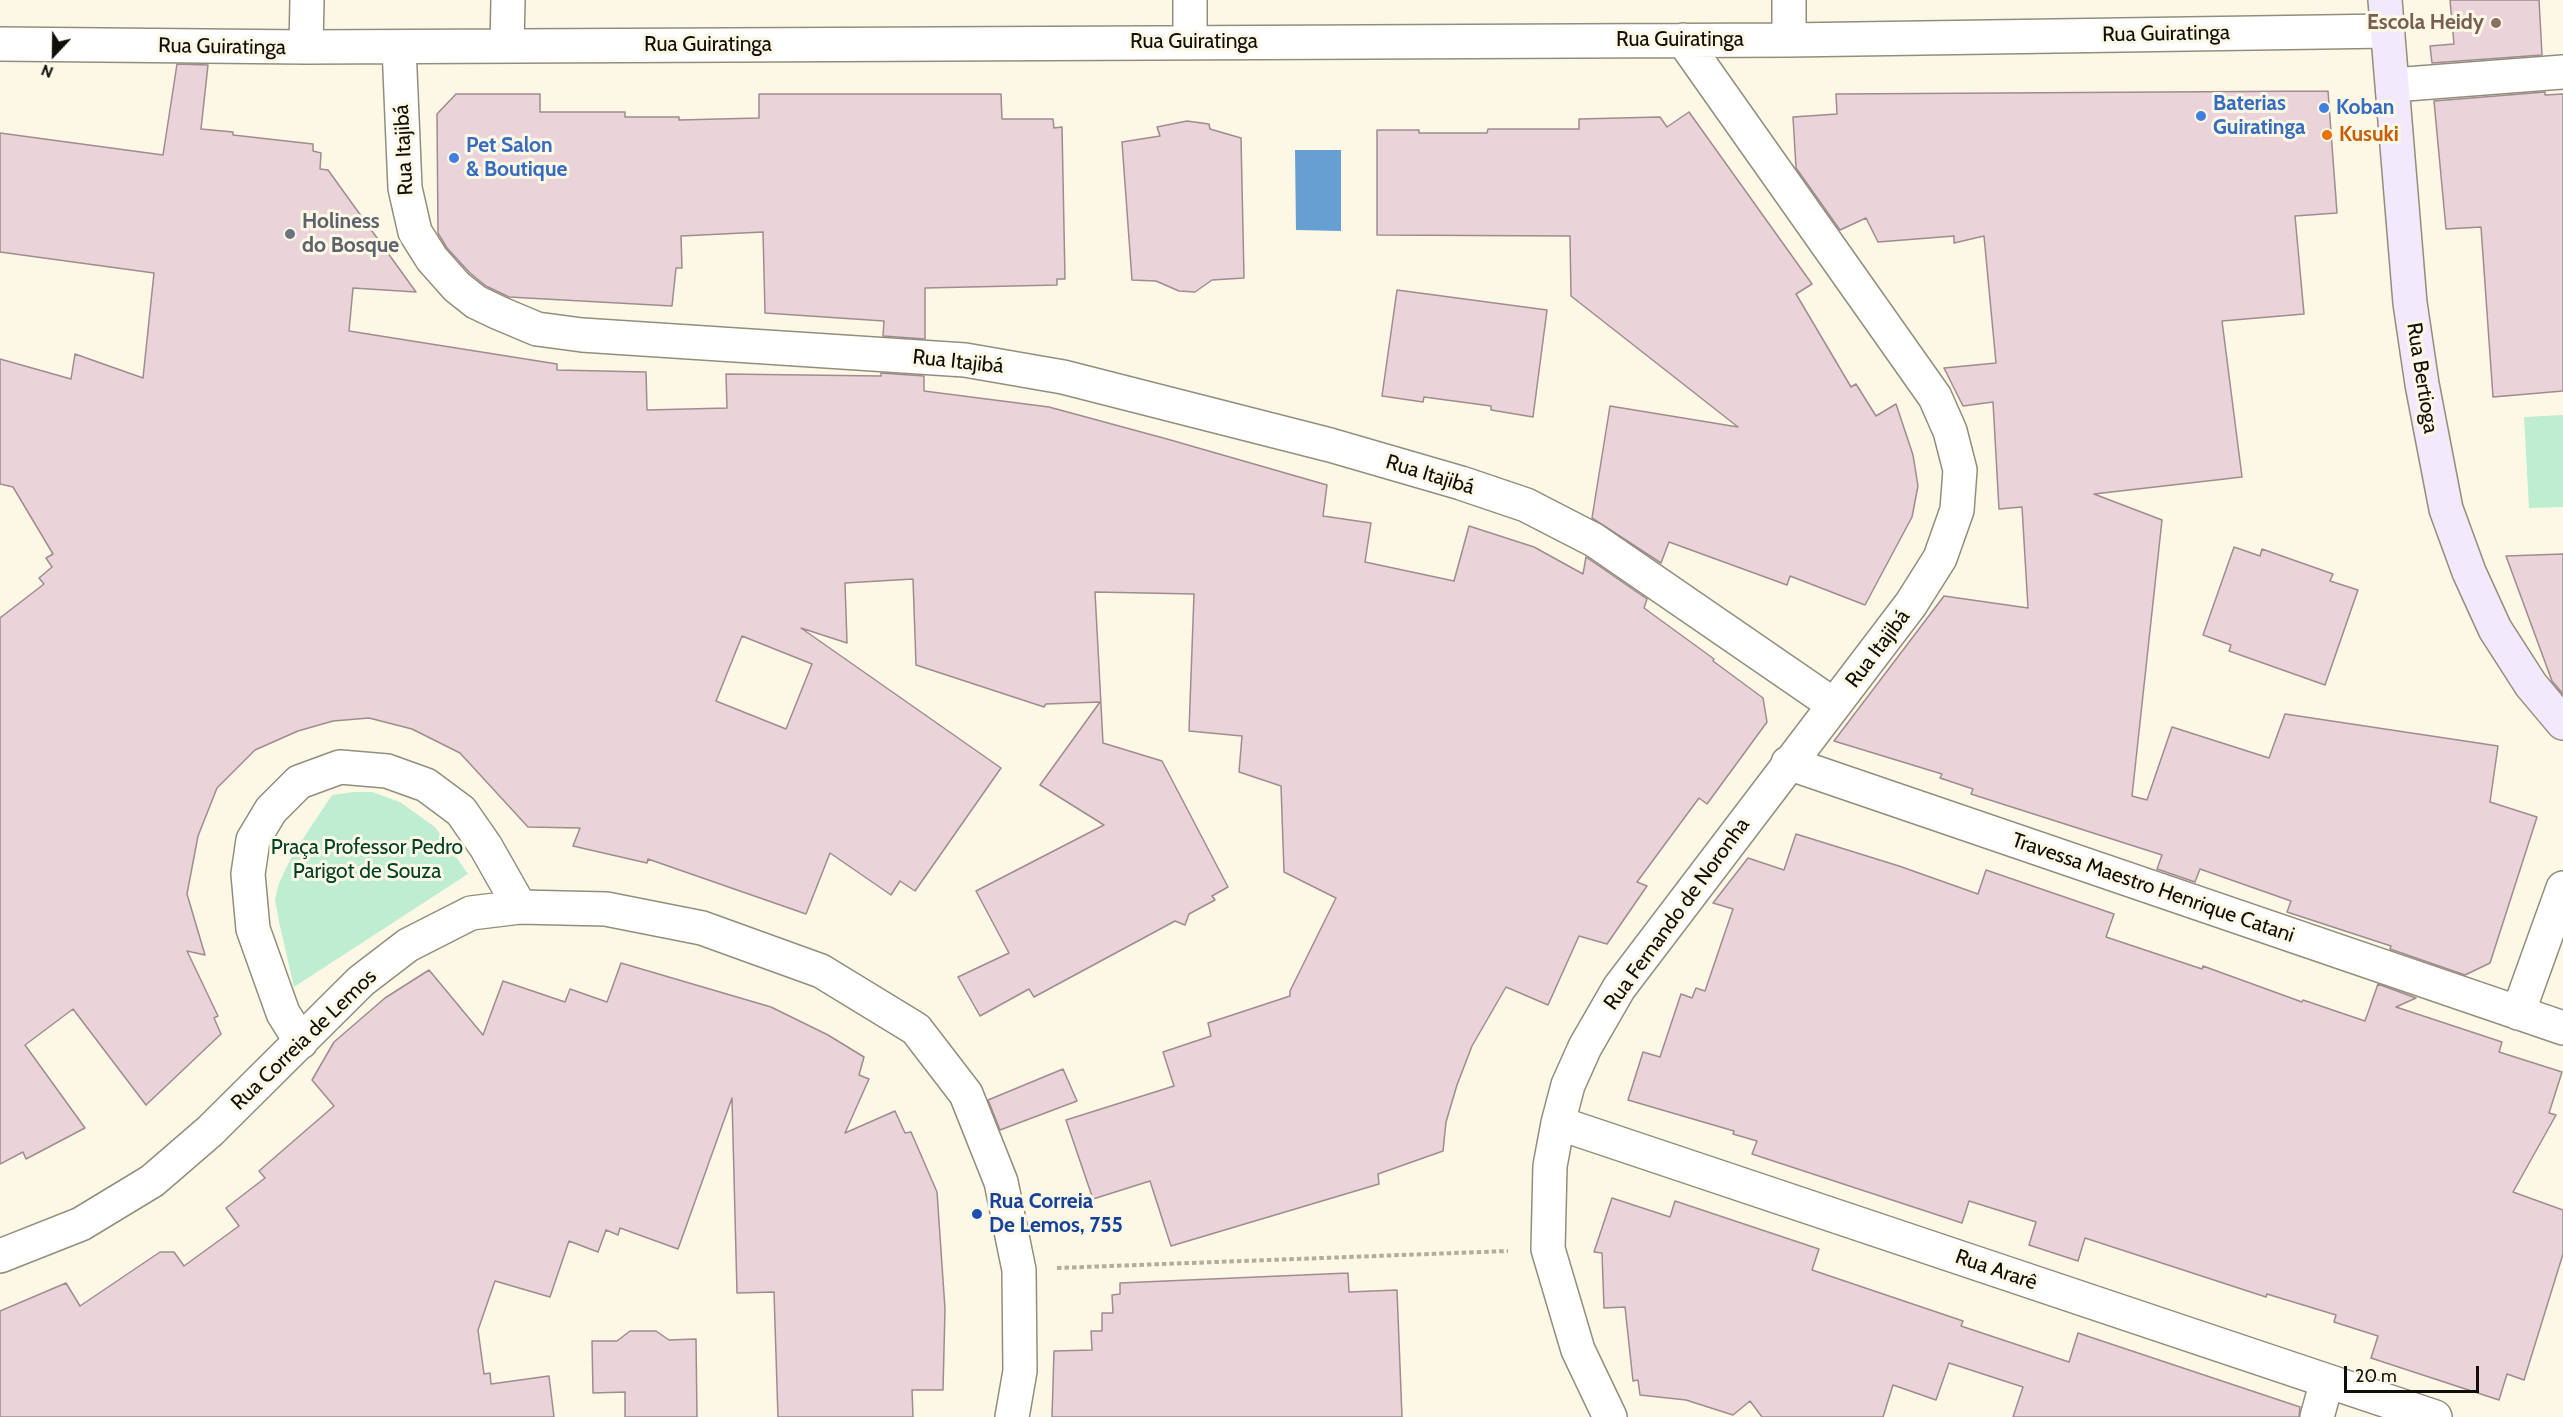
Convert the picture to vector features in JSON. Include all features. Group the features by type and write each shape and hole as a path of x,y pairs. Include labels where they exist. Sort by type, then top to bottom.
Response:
{"street":[{"path":"306,47 307,0"},
{"path":"507,46 508,0"},
{"path":"1190,0 1190,41"},
{"path":"1789,40 1790,0"},
{"name":"Rua Guiratinga","path":"0,44 399,47 1190,41 1789,40 2387,16"},
{"name":"Rua Bertioga","path":"2387,16 2410,303 2427,414 2446,509 2469,572 2495,629 2531,685 2563,723"},
{"name":"Rua Itajibá","path":"399,47 405,188 415,232 432,259 457,287 476,302 499,313 537,329 582,335 965,360 1052,375 1330,445 1439,477 1526,505 1594,540 1834,705 1911,604 1940,558 1957,510 1960,470 1950,431 1935,397 1683,40"},
{"path":"2393,85 2563,72"},
{"name":"Rua Fernando de Noronha","path":"1610,1417 1578,1350 1548,1249 1550,1166 1568,1085 1585,1047 1619,988 1834,705"},
{"name":"Travessa Maestro Henrique Catani","path":"1788,763 2563,1028"},
{"path":"301,1042 283,1013 260,952 253,929 248,874 253,840 271,810 299,782 339,767 387,771 426,785 461,811 486,847 520,907"},
{"path":"2518,1013 2563,888"},
{"name":"Rua Correia de Lemos","path":"0,1256 81,1224 152,1181 210,1131 361,981 408,945 471,914 520,907 606,909 702,928 821,972 916,1029 966,1094 1001,1182 1019,1270 1020,1371 1012,1417"},
{"name":"Rua Ararê","path":"1558,1123 2434,1417"},
{"path":"2317,1417 2327,1381"}],"path":[{"path":"1019,1270 1548,1249"}],"green space":[{"path":"2563,415 2563,507 2529,508 2524,417"},
{"name":"Praça Professor Pedro Parigot de Souza","path":"372,792 400,802 435,827 468,874 294,987 275,899 279,883 293,854 332,795"}],"water":[{"path":"1295,150 1341,150 1341,231 1296,230"}],"building":[{"path":"2450,0 2539,0 2542,55 2432,63 2430,46 2454,44"},
{"path":"177,64 208,65 201,129 313,144 313,151 321,153 320,169 328,170 416,292 353,288 349,331 557,364 557,370 646,372 647,410 727,408 726,374 881,376 881,373 924,376 924,391 1049,407 1167,439 1327,485 1323,516 1371,523 1365,562 1454,581 1469,526 1534,547 1583,574 1586,557 1647,599 1644,608 1763,698 1767,722 1707,804 1699,798 1637,882 1647,886 1607,944 1579,936 1548,1005 1506,987 1472,1046 1457,1085 1446,1122 1443,1151 1378,1174 1379,1184 1171,1246 1150,1181 1093,1199 1066,1120 1174,1086 1163,1052 1211,1036 1208,1023 1290,996 1290,991 1336,898 1284,872 1281,786 1239,772 1242,736 1189,731 1194,594 1095,592 1103,743 1162,761 1228,887 1212,896 1215,900 1189,914 1185,925 1175,921 1034,997 1029,989 980,1016 958,977 1009,953 976,891 1104,825 1040,785 1100,702 1046,704 1044,707 916,665 913,579 845,583 847,643 801,628 1001,768 915,891 900,881 891,895 830,853 806,914 648,859 647,863 573,846 580,828 528,827 460,753 412,729 369,718 333,721 298,731 255,750 217,788 198,836 187,894 205,955 187,951 218,1016 214,1018 221,1034 146,1105 73,1009 25,1045 85,1128 26,1159 23,1152 0,1164 0,618 44,584 39,578 52,567 46,558 53,554 13,487 0,484 0,359 71,379 75,354 143,378 154,273 0,252 0,133 163,155","holes":["742,636 812,664 786,729 716,701"]},
{"path":"2328,91 2337,213 2295,216 2304,314 2222,321 2242,477 2094,494 2162,520 2132,796 2147,800 2172,727 2269,758 2285,714 2498,746 2490,802 2537,817 2490,963 2465,975 2390,949 2391,946 2287,912 2291,901 2200,869 2195,882 2157,869 2162,855 1971,794 1973,789 1940,778 1942,774 1834,741 1944,596 2028,608 2022,507 1999,509 1993,402 1963,406 1944,368 1996,363 1984,236 1954,243 1954,236 1878,242 1866,218 1840,230 1796,168 1793,117 1837,114 1836,94"},
{"path":"2545,92 2545,95 2563,94 2563,391 2493,397 2481,227 2446,229 2434,101"},
{"path":"456,94 540,94 540,112 625,112 625,117 679,117 679,120 759,118 759,94 1001,94 1002,119 1053,119 1054,128 1062,127 1065,279 1057,279 1057,285 925,288 925,339 883,336 884,321 765,313 763,232 681,236 682,268 676,268 672,306 509,297 486,286 470,273 447,248 438,233 437,114"},
{"path":"1689,112 1812,284 1796,294 1851,387 1856,384 1876,416 1896,404 1913,455 1918,486 1912,517 1865,605 1790,576 1787,585 1669,542 1661,563 1592,518 1610,406 1738,427 1571,296 1570,236 1377,235 1377,130 1419,130 1419,133 1487,133 1488,129 1579,129 1579,119 1660,117 1667,127"},
{"path":"1187,121 1209,124 1210,129 1241,138 1244,278 1212,280 1195,292 1179,291 1156,281 1132,280 1122,142 1160,136 1157,127"},
{"path":"1397,290 1547,310 1533,417 1491,410 1491,406 1424,397 1423,402 1382,396"},
{"path":"2234,547 2260,556 2262,549 2333,574 2330,581 2358,590 2325,685 2229,651 2231,645 2203,635"},
{"path":"2563,554 2563,694 2552,681 2506,556"},
{"path":"1796,834 1899,866 1978,894 1986,870 2114,914 2106,937 2202,969 2203,966 2302,1002 2303,1000 2365,1021 2378,984 2416,998 2396,1007 2502,1042 2499,1052 2562,1072 2549,1113 2556,1115 2513,1192 2563,1210 2563,1254 2524,1380 2507,1374 2499,1400 2371,1358 2378,1336 2334,1322 2336,1315 2267,1294 2266,1297 2085,1238 2078,1261 2029,1245 2036,1222 1969,1201 1962,1223 1752,1154 1757,1141 1733,1134 1734,1131 1628,1100 1643,1052 1660,1057 1681,994 1692,998 1696,988 1705,991 1733,909 1713,903 1748,858 1784,870"},
{"path":"621,963 771,1007 828,1035 864,1057 859,1075 869,1079 845,1133 895,1111 905,1133 911,1132 937,1192 945,1309 943,1390 912,1390 913,1417 778,1417 774,1292 737,1293 732,1098 678,1249 620,1228 618,1235 606,1230 598,1252 569,1241 550,1297 495,1281 478,1330 484,1374 490,1373 491,1384 549,1376 554,1417 0,1417 0,1311 66,1283 80,1306 160,1252 174,1252 184,1266 239,1226 226,1208 265,1178 259,1171 334,1106 312,1080 334,1042 385,998 429,970 483,1035 503,981 565,1002 570,989 607,1002"},
{"path":"1063,1069 1077,1101 1000,1130 988,1100"},
{"path":"1612,1198 1670,1217 1675,1201 1819,1249 1812,1270 1963,1321 1961,1326 2069,1362 2078,1333 2300,1407 2299,1417 2013,1417 2023,1387 1949,1363 1936,1400 1893,1385 1883,1417 1762,1417 1750,1401 1733,1415 1686,1400 1640,1395 1638,1380 1633,1381 1625,1307 1604,1308 1602,1253 1594,1252"},
{"path":"1348,1273 1349,1292 1397,1290 1402,1417 1052,1417 1054,1351 1092,1350 1091,1331 1102,1331 1102,1313 1113,1313 1112,1295 1120,1294 1120,1283"},
{"path":"630,1331 656,1331 669,1340 696,1339 697,1417 625,1417 625,1392 593,1393 592,1341 617,1341"}],"place":[{"name":"Escola Heidy","path":"2496,23"},
{"name":"Koban","path":"2324,108"},
{"name":"Baterias Guiratinga","path":"2201,116"},
{"name":"Kusuki","path":"2327,135"},
{"name":"Pet Salon & Boutique","path":"454,158"},
{"name":"Holiness do Bosque","path":"290,234"},
{"name":"Rua Correia De Lemos, 755","path":"977,1214"}]}
